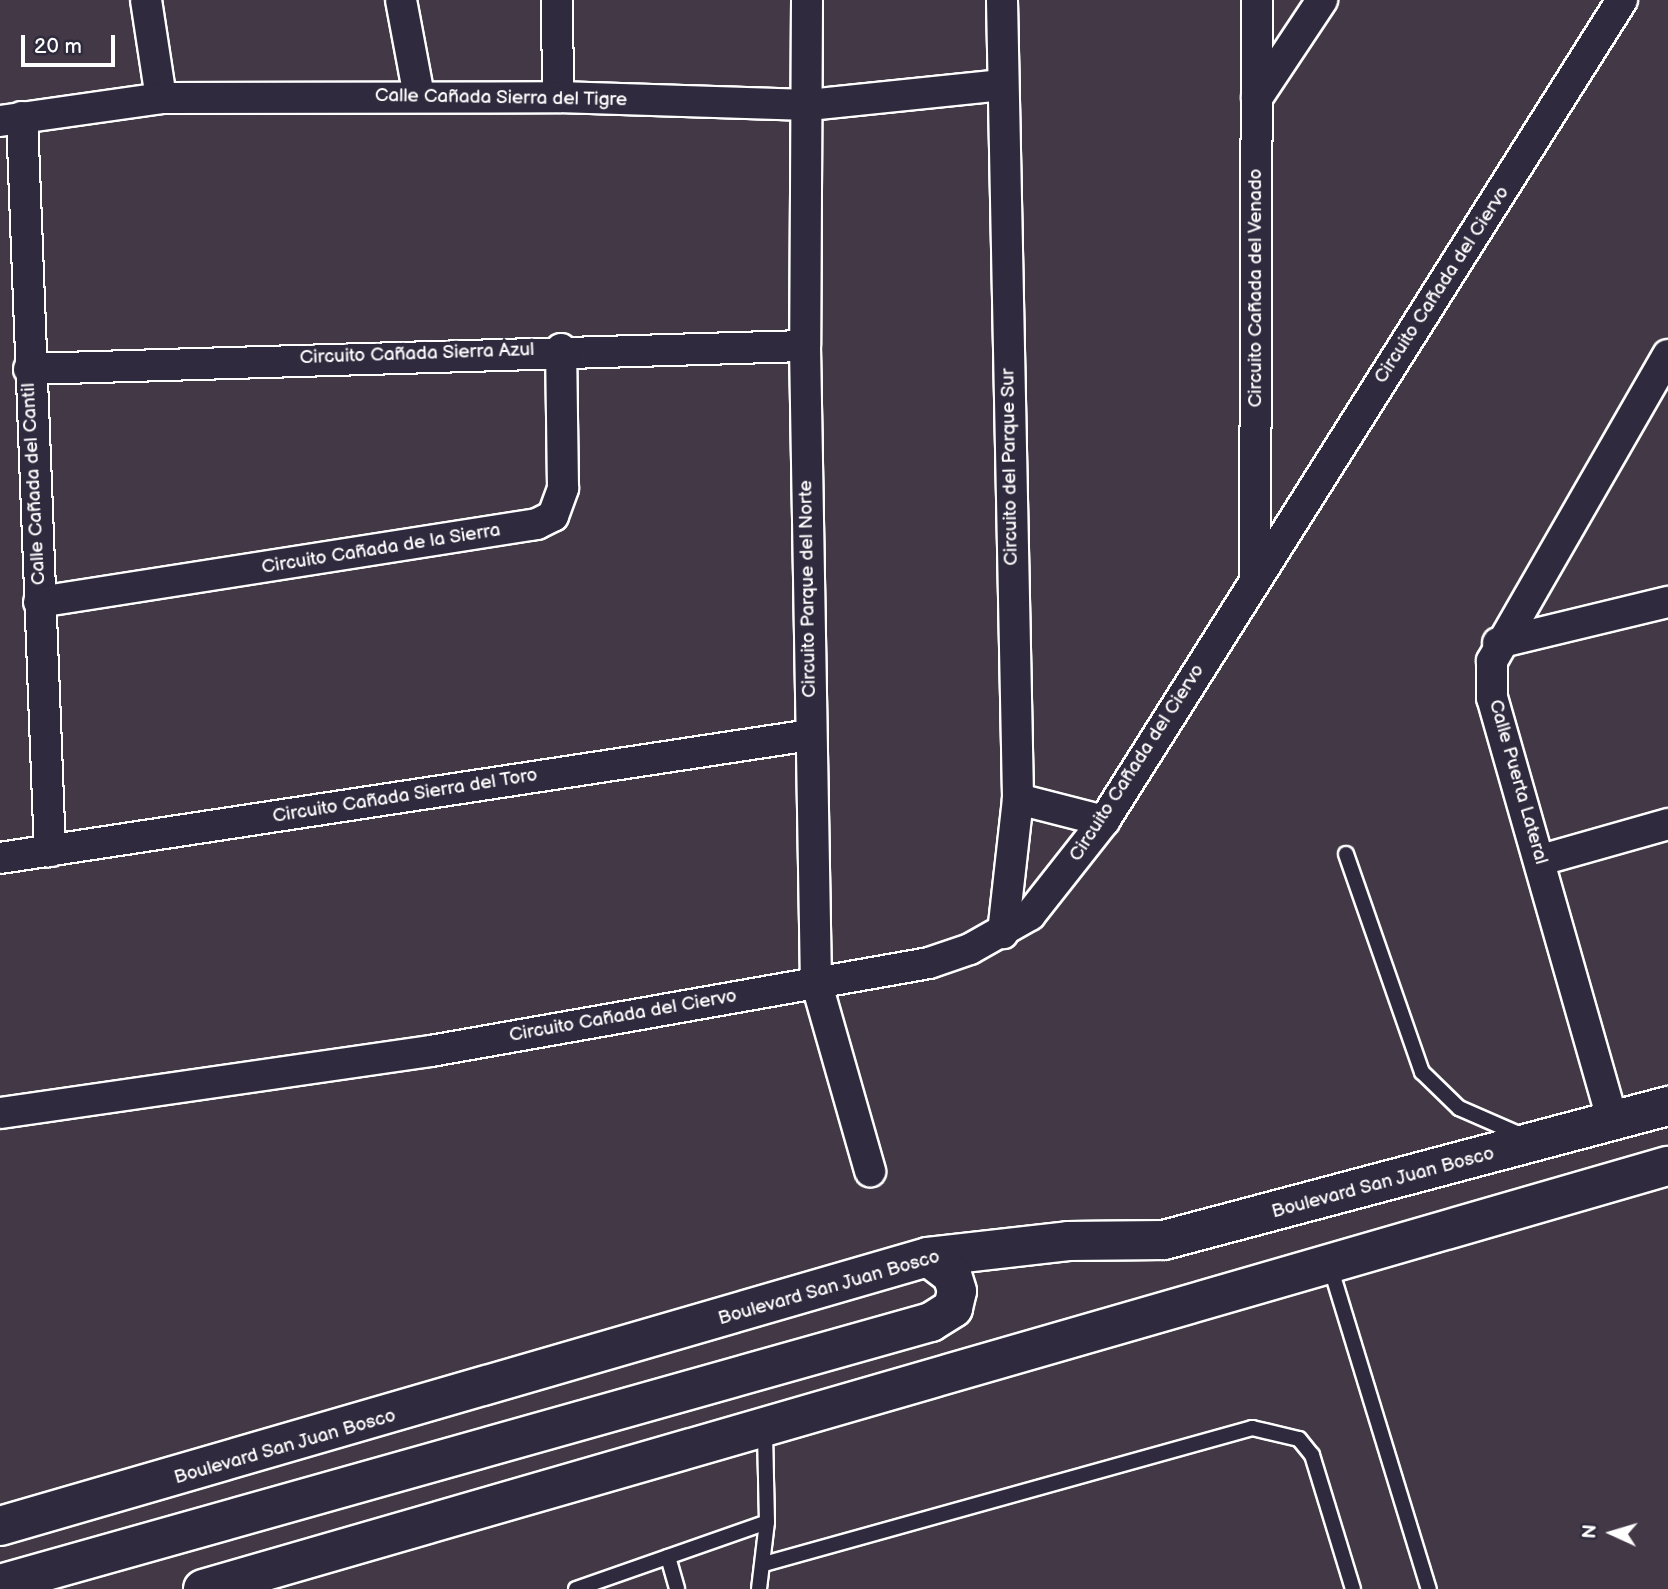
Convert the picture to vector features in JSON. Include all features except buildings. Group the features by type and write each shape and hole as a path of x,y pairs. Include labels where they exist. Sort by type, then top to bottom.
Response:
{"main road":[{"name":"Boulevard San Juan Bosco","path":"0,1526 928,1257 1068,1241 1164,1240 1668,1106"},
{"path":"203,1589 765,1431 1668,1166"},
{"path":"0,1584 931,1322 953,1308 957,1291 952,1275 928,1257"}],"street":[{"path":"146,0 161,98"},
{"path":"401,0 419,96"},
{"path":"557,0 558,97"},
{"name":"Circuito Parque del Norte","path":"807,0 809,105 805,346 816,981 870,1171"},
{"name":"Circuito del Parque Sur","path":"1002,0 1018,799 1003,933"},
{"name":"Circuito Cañada del Venado","path":"1255,577 1256,0"},
{"path":"1257,98 1322,0"},
{"name":"Circuito Cañada del Ciervo","path":"0,1113 431,1051 929,963 1003,933 1030,915 1104,821 1255,577 1622,0"},
{"name":"Calle Cañada Sierra del Tigre","path":"11,119 161,98 558,97 809,105 1002,85"},
{"name":"Calle Cañada del Cantil","path":"11,119 29,369 50,851"},
{"name":"Circuito Cañada Sierra Azul","path":"29,369 561,349 805,346"},
{"name":"Circuito Cañada de la Sierra","path":"39,602 537,524 553,516 563,488 561,349"},
{"name":"Calle Puerta Lateral","path":"1613,1122 1541,860 1492,698 1498,643 1666,361"},
{"path":"1498,643 1668,602"},
{"name":"Circuito Cañada Sierra del Toro","path":"0,858 810,734"},
{"path":"1018,799 1104,821"},
{"path":"1541,860 1668,824"}],"lane":[{"path":"1346,854 1422,1072 1459,1108 1537,1142"},
{"path":"1330,1265 1429,1589"},
{"path":"764,1564 1252,1428 1299,1439 1312,1455 1353,1589"},
{"path":"760,1589 767,1522 765,1431"},
{"path":"583,1588 767,1522"},
{"path":"668,1557 677,1589"}]}
